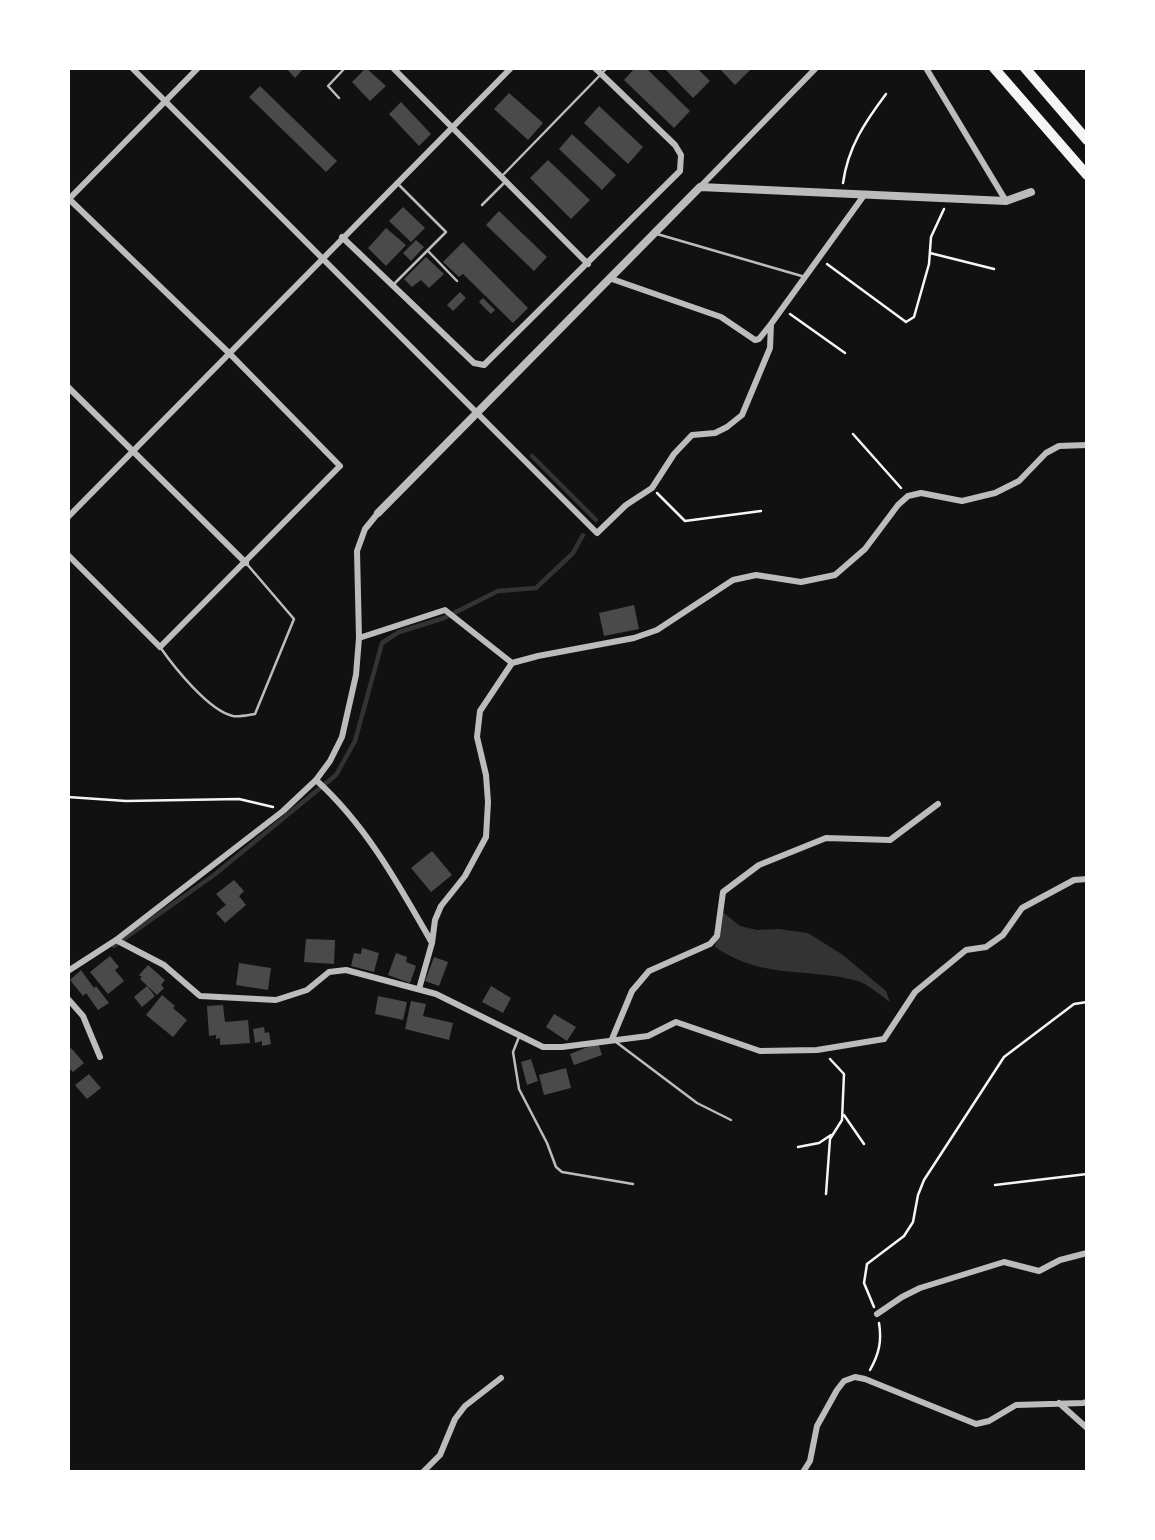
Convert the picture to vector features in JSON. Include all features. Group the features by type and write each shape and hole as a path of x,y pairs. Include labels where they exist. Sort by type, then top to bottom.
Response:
{"highway":[{"path":"994,68 1087,175"},
{"path":"1025,68 1087,140"}],"street":[{"path":"132,68 597,533 626,505 652,488 674,454 692,435 715,433 742,415 770,348 771,324"},
{"path":"68,555 160,648 340,466 230,354 68,199 198,68"},
{"path":"393,68 588,264"},
{"path":"68,517 511,68"},
{"path":"68,971 117,940 283,811 316,781 342,737 356,675 359,638 357,551 365,529 816,68"},
{"path":"926,68 1006,201"},
{"path":"342,237 474,363 484,365 680,171 681,155 675,145 601,70"},
{"path":"700,187 1006,201 1031,192"},
{"path":"609,278 720,317 755,340 759,339 865,194"},
{"path":"68,387 246,563"},
{"path":"419,989 432,943 435,920 441,906 466,876 486,837 486,775 477,737 480,710 512,663 634,638 657,630 733,580 756,575 801,582 835,575 865,549 908,495 921,493 961,500 995,493 1018,481 1046,453 1059,446 1087,445"},
{"path":"359,638 444,610 512,663"},
{"path":"316,781 330,792 390,870 432,943"},
{"path":"612,1040 632,991 649,971 710,944 717,936 723,892 734,882 759,865 827,838 890,841 938,804"},
{"path":"117,940 164,965 200,996 276,1000 307,990 329,972 346,970 436,994 543,1047 648,1036 676,1023 760,1051 822,1049 884,1039 915,992 966,950 986,947 1003,935 1022,908 1074,880 1087,879"},
{"path":"68,999 83,1016 100,1057"},
{"path":"877,1314 920,1288 1004,1262 1039,1271 1060,1260 1087,1253"},
{"path":"803,1472 810,1461 817,1426 837,1390 844,1381 855,1377 976,1424 1016,1405 1086,1404"},
{"path":"423,1472 440,1454 465,1406 501,1378"},
{"path":"1059,1403 1087,1428"}],"lane":[{"path":"339,98 328,86 345,68"},
{"path":"482,205 601,70"},
{"path":"393,285 446,232 397,183"},
{"path":"654,233 805,277"},
{"path":"428,251 457,281"},
{"path":"160,648 189,683 218,710 235,717 255,714 294,619 246,563"},
{"path":"519,1035 513,1052 519,1089 547,1143 556,1167 562,1172 633,1184"},
{"path":"612,1040 696,1103 731,1120"}],"path":[{"path":"841,193 845,163 855,138 886,94"},
{"path":"819,257 906,322 915,317 929,264 931,237 950,198"},
{"path":"930,253 994,269"},
{"path":"782,308 845,353"},
{"path":"853,435 908,495"},
{"path":"652,488 685,521 761,512"},
{"path":"68,797 126,801 239,799 266,804 283,811"},
{"path":"865,1379 877,1359 881,1338 877,1314 864,1283 867,1264 904,1236 913,1222 924,1180 1004,1057 1074,1004 1087,1002"},
{"path":"822,1049 844,1074 842,1120 830,1139 826,1194"},
{"path":"842,1113 864,1144"},
{"path":"798,1147 819,1143 834,1133"},
{"path":"995,1185 1087,1174"}],"shaded area":[{"path":"720,910 740,926 757,930 779,929 808,933 843,955 886,991 890,1002 858,981 768,969 733,957 715,947"}],"building":[{"path":"286,68 304,68 295,78"},
{"path":"366,68 386,86 370,101 352,82"},
{"path":"635,68 646,68 690,111 674,128 624,80"},
{"path":"664,68 697,68 710,81 693,98"},
{"path":"719,68 752,68 735,85"},
{"path":"260,86 337,161 326,172 249,97"},
{"path":"509,93 543,123 528,140 494,109"},
{"path":"401,102 431,134 419,146 389,114"},
{"path":"599,106 643,147 628,164 584,123"},
{"path":"572,134 616,175 602,190 559,149"},
{"path":"548,160 590,200 571,219 530,178"},
{"path":"403,207 425,228 411,242 389,221"},
{"path":"499,211 547,257 534,271 486,225"},
{"path":"386,228 406,245 386,266 368,248"},
{"path":"416,240 424,247 411,261 403,253"},
{"path":"463,242 528,308 513,323 463,274 459,277 443,262"},
{"path":"426,257 444,274 429,288 421,280 412,287 404,279"},
{"path":"460,292 466,298 453,311 447,305"},
{"path":"483,298 495,310 491,314 479,302"},
{"path":"634,605 639,629 604,636 599,613"},
{"path":"432,851 452,875 431,892 411,868"},
{"path":"234,880 244,891 239,896 246,905 225,923 216,913 226,905 216,894"},
{"path":"306,939 335,940 334,964 304,962"},
{"path":"362,948 379,953 374,972 351,966 354,953 361,954"},
{"path":"396,953 407,957 406,962 416,966 410,983 388,975"},
{"path":"110,956 119,967 115,970 124,981 108,994 90,972"},
{"path":"434,957 448,962 439,986 425,981"},
{"path":"239,963 271,968 268,990 236,985"},
{"path":"148,965 165,980 161,985 164,988 157,995 140,979 142,977 139,975"},
{"path":"81,970 109,1003 98,1010 86,993 83,996 70,980"},
{"path":"147,986 155,996 142,1007 134,997"},
{"path":"491,986 511,998 503,1013 482,1002"},
{"path":"162,995 187,1020 173,1037 146,1015"},
{"path":"378,996 407,1002 403,1020 375,1014"},
{"path":"411,1001 426,1004 423,1016 453,1023 449,1040 405,1029"},
{"path":"223,1005 225,1022 248,1020 250,1043 220,1045 220,1038 216,1039 216,1035 209,1036 207,1006"},
{"path":"554,1014 576,1027 567,1041 546,1027"},
{"path":"264,1027 265,1033 269,1032 271,1044 262,1046 262,1041 255,1043 253,1029"},
{"path":"598,1043 602,1055 574,1065 570,1054"},
{"path":"71,1048 84,1063 73,1072 68,1067 68,1050"},
{"path":"531,1059 538,1081 527,1085 521,1062"},
{"path":"566,1068 571,1088 544,1095 539,1075"},
{"path":"89,1074 101,1088 87,1099 75,1085"}],"waterway":[{"path":"532,456 596,520"},
{"path":"114,946 214,875 336,775 355,741 382,643 399,632 444,618 498,591 536,588 573,553 583,535"}]}
